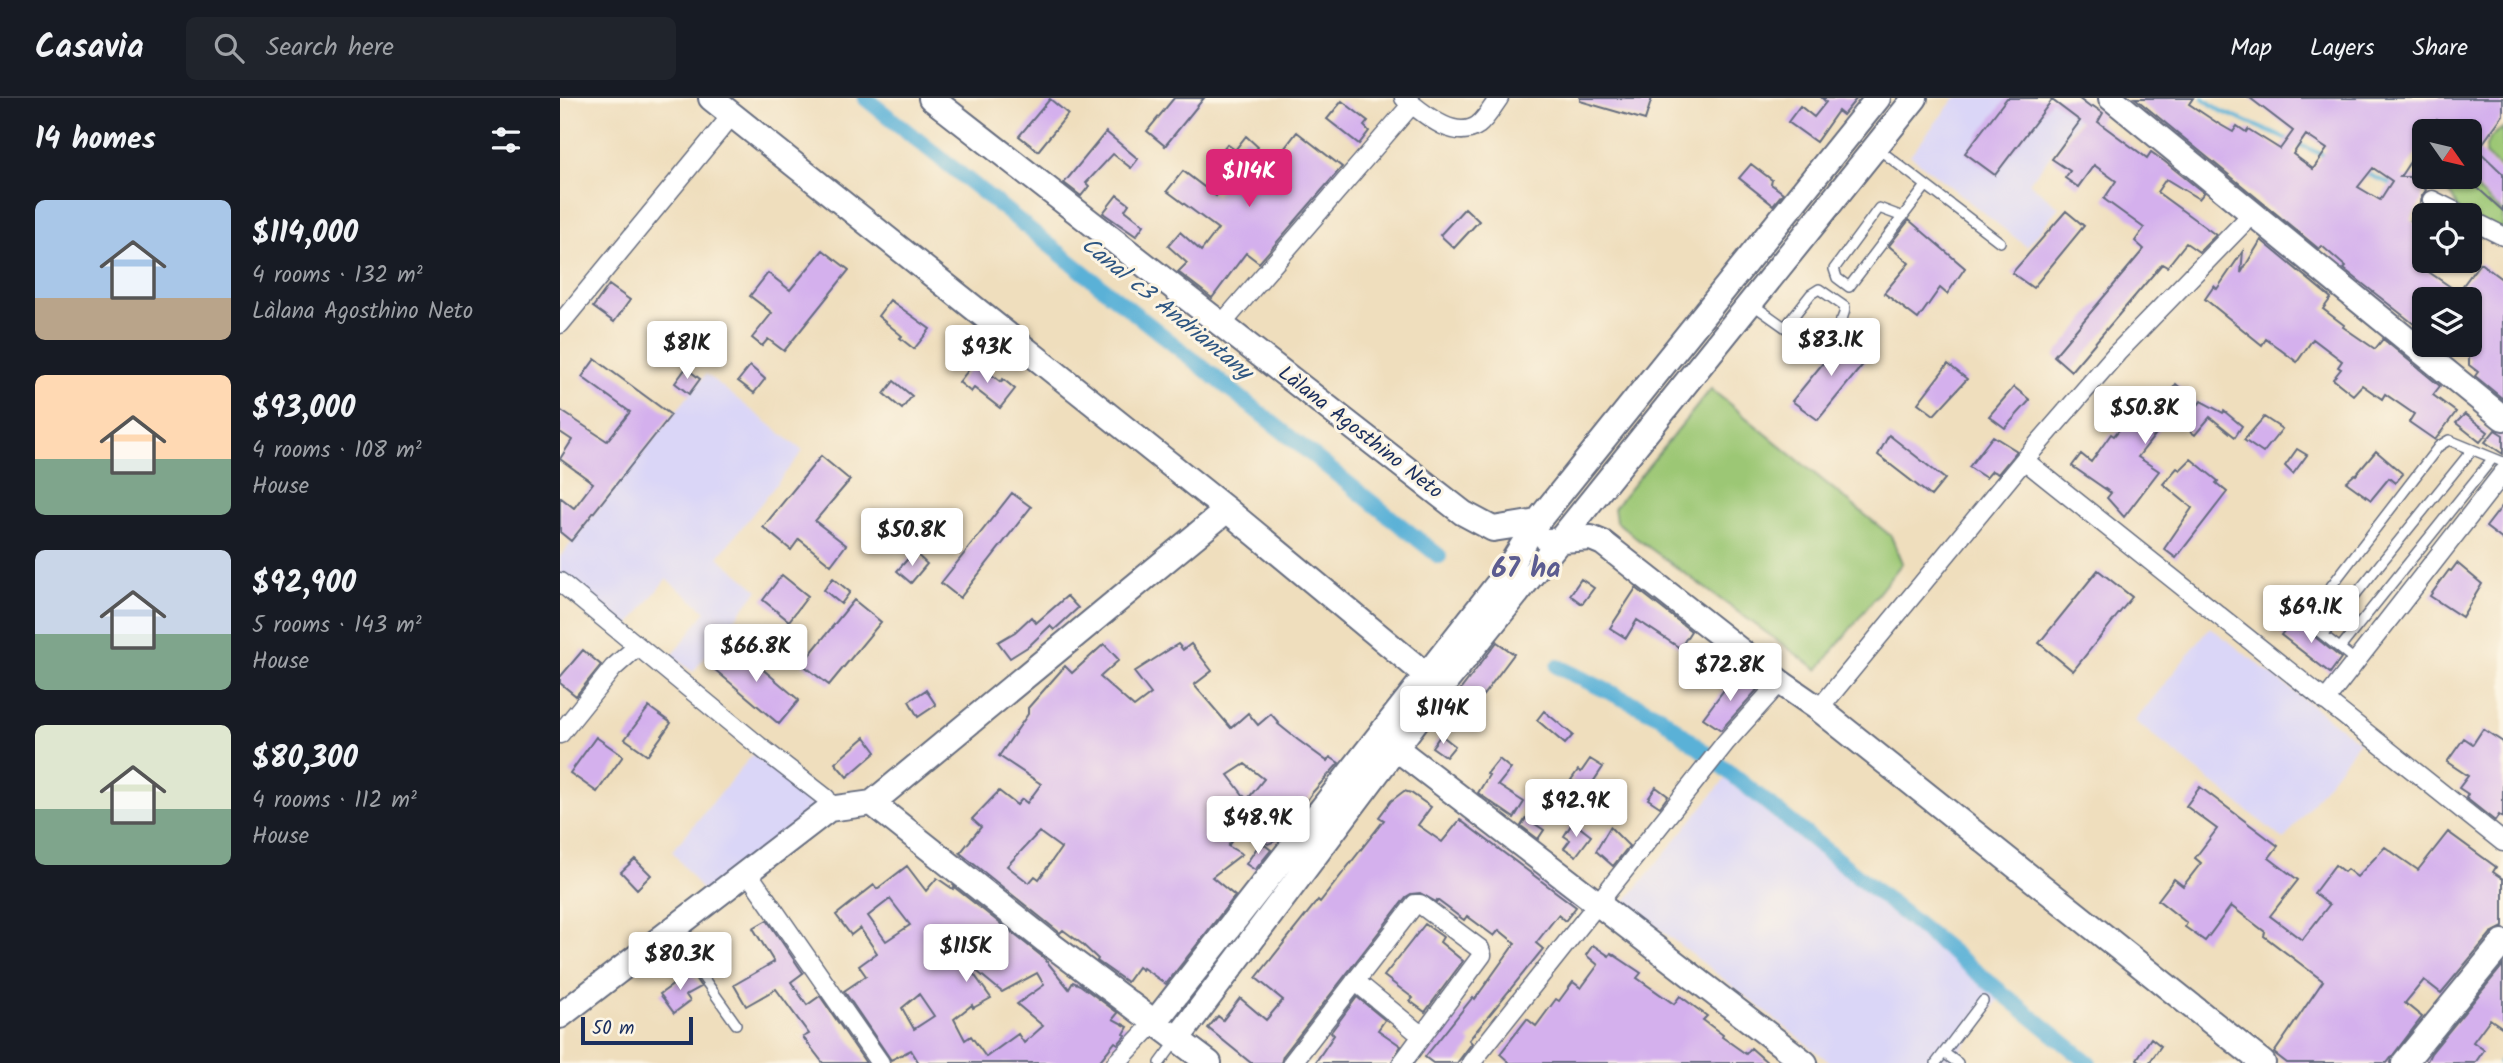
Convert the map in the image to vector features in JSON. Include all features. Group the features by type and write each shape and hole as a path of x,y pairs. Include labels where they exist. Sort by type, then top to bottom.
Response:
{"street":[{"path":"711,98 1227,510 1433,682"},
{"name":"Làlana Agosthino Neto","path":"931,98 1463,513 1493,529 1537,522"},
{"path":"1221,325 1408,101 1445,127 1460,130 1478,125 1499,98"},
{"path":"1433,682 1537,522 1878,98"},
{"path":"1116,1063 1155,1021 1433,682 1558,540 1915,98"},
{"path":"2111,98 2254,212 2503,418"},
{"path":"560,324 732,115"},
{"path":"2432,200 2438,203"},
{"path":"1819,709 2024,460 2117,354 2254,212"},
{"path":"2482,226 2503,236"},
{"path":"2024,460 2503,842"},
{"path":"2325,701 2498,466"},
{"path":"1594,496 1591,509 1593,524 1603,543"},
{"path":"560,1016 829,809 872,803 1227,510"},
{"path":"1537,522 1544,542 1591,538 1603,543 1780,682 1819,709 2263,1063"},
{"path":"560,582 826,798 829,809"},
{"path":"560,734 613,668 638,646"},
{"path":"1471,1063 1699,775 1780,682"},
{"path":"1387,741 1805,1063"},
{"path":"1178,1038 1387,741"},
{"path":"872,803 1046,941 1209,1063"},
{"path":"748,873 880,1063"},
{"path":"1292,1063 1417,904 1423,905 1480,949 1482,955 1402,1063"},
{"path":"2404,1063 2503,942"},
{"path":"1355,981 1422,1036"}],"lane":[{"path":"1875,147 2000,242"},
{"path":"1903,217 1879,208 1834,269 1836,278 1849,287 1903,217 1926,186"},
{"path":"1749,303 1814,348 1821,346 1845,315 1845,307 1819,289 1811,294 1784,327"},
{"path":"2356,660 2313,627 2310,621 2312,611 2439,446 2449,440 2498,466"},
{"path":"2323,635 2472,450"},
{"path":"2340,648 2503,462"},
{"path":"671,932 736,1024"},
{"path":"1936,1063 1983,1001"},
{"path":"1160,1063 1178,1038"},
{"path":"1944,1053 1958,1063"}],"shaded area":[{"path":"1955,98 2082,98 2090,105 2029,183 2059,207 2027,247 1910,155"},
{"path":"706,374 803,451 718,557 758,590 693,672 672,656 706,611 666,579 627,628 560,575 560,557"},
{"path":"2210,627 2359,742 2284,840 2135,721"},
{"path":"753,754 820,811 707,897 672,851"},
{"path":"1725,779 1999,1000 1950,1063 1831,1063 1625,902"}],"green space":[{"path":"2503,128 2503,171 2485,154 2490,138"},
{"path":"2448,189 2476,189 2503,213 2503,234 2482,223 2482,203 2455,203"},
{"path":"1711,389 1891,536 1902,563 1818,670 1616,521 1614,508"}],"building":[{"path":"1174,98 1204,98 1165,146 1147,131"},
{"path":"1580,98 1652,98 1645,120 1580,101"},
{"path":"1822,98 1857,98 1843,115 1838,111 1816,142 1788,122 1800,106 1814,117 1826,102"},
{"path":"2007,98 2078,98 2091,108 2093,106 2103,113 2098,122 2147,158 2151,152 2204,193 2199,199 2166,179 2157,192 2216,235 2199,252 2186,243 2167,267 2162,264 2071,371 2054,356 2144,249 2135,241 2144,228 2104,199 2116,181 2094,165 2078,187 2065,178 2070,171 2052,159 2080,121 2052,100 1995,175 1965,153"},
{"path":"2135,98 2193,98 2189,104 2219,124 2233,132 2237,126 2246,132 2248,129 2280,149 2293,131 2250,98 2503,98 2503,115 2482,144 2482,119 2412,119 2412,159 2400,177 2412,177 2412,189 2426,190 2420,203 2412,203 2412,273 2430,273 2451,287 2412,287 2412,323 2344,269 2346,267 2322,246 2319,249","holes":["2306,135 2327,149 2313,169 2293,154","2373,168 2392,181 2380,200 2358,187"]},
{"path":"1050,99 1068,114 1038,151 1019,136"},
{"path":"1342,101 1368,121 1364,126 1369,131 1359,144 1327,119"},
{"path":"1106,132 1138,159 1131,168 1113,154 1086,183 1089,186 1081,196 1064,183"},
{"path":"1297,132 1342,167 1259,263 1246,253 1212,298 1178,272 1187,263 1168,246 1180,232 1201,251 1218,229 1167,191 1183,171 1216,196 1235,171 1217,156 1227,144 1235,150 1246,136 1258,147 1237,172 1256,186"},
{"path":"2482,154 2503,174 2503,211 2479,189 2482,189"},
{"path":"1751,164 1772,180 1771,184 1783,193 1773,205 1739,178"},
{"path":"1117,195 1129,204 1125,210 1144,225 1136,236 1103,213"},
{"path":"1465,208 1479,221 1454,248 1440,235"},
{"path":"2066,211 2084,226 2033,288 2012,273"},
{"path":"1909,220 1965,268 1947,294 1940,288 1918,319 1884,293 1909,263 1889,246"},
{"path":"2261,240 2331,298 2323,309 2344,325 2343,327 2375,349 2383,339 2440,386 2433,395 2456,412 2435,440 2409,422 2414,414 2385,394 2382,399 2362,385 2353,395 2333,379 2341,369 2338,367 2342,361 2313,339 2297,362 2266,339 2262,345 2205,299 2214,286 2217,289 2243,251 2241,273"},
{"path":"823,250 849,270 784,351 768,339 762,346 752,338 772,313 750,296 768,273 790,290"},
{"path":"2482,264 2503,280 2503,399 2475,376 2478,372 2469,365 2469,357 2482,357 2482,287 2462,287 2472,273 2482,273"},
{"path":"609,285 630,300 614,322 593,307"},
{"path":"890,300 930,329 914,349 878,316"},
{"path":"1845,336 1869,357 1818,420 1792,401"},
{"path":"595,359 671,415 571,541 560,532 560,497 574,508 593,483 560,459 572,440 560,432 560,410 607,441 630,412 582,377"},
{"path":"975,362 1015,389 1000,408 974,388 971,392 959,382"},
{"path":"1948,364 1967,379 1934,415 1918,403"},
{"path":"750,366 765,379 754,393 738,381"},
{"path":"686,368 700,379 689,394 675,383"},
{"path":"894,381 912,396 902,409 884,394"},
{"path":"2176,384 2199,404 2201,401 2223,413 2224,411 2242,426 2235,437 2210,417 2195,435 2170,416 2138,457 2159,471 2124,517 2107,498 2111,493 2072,466 2081,454 2091,462 2111,434 2114,436 2143,401 2156,412"},
{"path":"2014,387 2030,400 2005,428 1989,416"},
{"path":"2465,414 2488,432 2480,442 2456,423"},
{"path":"2264,417 2282,429 2263,453 2244,440"},
{"path":"2495,430 2503,435 2503,454 2485,442"},
{"path":"1889,435 1945,479 1931,496 1878,455"},
{"path":"1993,436 2017,451 1998,474 1992,471 1986,478 1969,467"},
{"path":"2297,449 2307,455 2293,474 2285,466"},
{"path":"2376,451 2403,474 2395,483 2389,478 2371,500 2346,482 2356,475"},
{"path":"821,456 850,480 815,521 846,545 831,565 799,539 791,550 763,527"},
{"path":"2191,459 2227,492 2176,558 2164,549 2192,508 2163,484 2177,468 2180,470"},
{"path":"1012,493 1031,507 960,598 941,583"},
{"path":"2503,505 2503,540 2486,527"},
{"path":"914,552 927,564 911,583 897,571"},
{"path":"2457,563 2482,584 2462,617 2430,596"},
{"path":"2098,570 2132,597 2073,671 2039,643"},
{"path":"782,575 808,596 789,621 763,600"},
{"path":"833,578 850,592 841,604 824,590"},
{"path":"1581,579 1594,588 1582,604 1570,595"},
{"path":"1636,588 1691,631 1680,648 1637,620 1626,638 1610,628"},
{"path":"1067,596 1078,608 1054,630 1050,626 1029,646 1010,658 998,642 1015,632 1031,617 1036,623"},
{"path":"854,600 881,622 829,685 802,664"},
{"path":"2295,617 2341,658 2330,673 2281,635"},
{"path":"1497,642 1514,654 1475,706 1458,693"},
{"path":"1104,644 1119,660 1100,677 1134,707 1151,694 1134,672 1178,644 1183,650 1191,644 1212,671 1194,685 1231,728 1248,713 1258,725 1271,714 1278,724 1327,761 1330,757 1339,763 1313,792 1278,840 1268,844 1242,827 1228,846 1242,854 1212,877 1235,896 1166,984 1138,967 1127,982 1097,961 1082,944 1063,930 1060,933 960,853 981,827 972,819 999,791 1017,805 1022,799 1027,803 1041,784 999,756 1028,714 1028,708 1065,666 1072,673","holes":["1245,764 1264,779 1247,800 1228,775","1039,832 1061,848 1039,879 1035,876 1029,883 1007,866"]},
{"path":"734,645 799,700 779,724 714,669"},
{"path":"583,650 601,665 576,696 560,683 560,677"},
{"path":"1735,675 1757,690 1721,730 1703,718"},
{"path":"926,690 936,705 918,717 909,701"},
{"path":"649,707 671,723 648,755 625,739"},
{"path":"1544,711 1573,735 1565,744 1537,720"},
{"path":"2483,729 2503,742 2503,818 2499,815 2495,821 2466,798 2468,794 2459,788 2468,776 2447,762 2464,738 2473,744"},
{"path":"1441,735 1455,746 1446,757 1432,747"},
{"path":"596,737 623,756 597,792 570,773"},
{"path":"865,737 876,752 847,777 835,763"},
{"path":"1499,759 1511,769 1498,785 1524,802 1514,818 1478,793 1489,775 1487,774"},
{"path":"1590,759 1603,767 1587,791 1571,780"},
{"path":"1656,787 1668,796 1660,807 1648,799"},
{"path":"2200,787 2278,846 2269,858 2298,880 2270,916 2302,940 2329,905 2314,893 2335,865 2344,872 2347,869 2357,877 2385,847 2418,870 2448,832 2496,867 2493,872 2503,879 2503,927 2491,933 2441,993 2424,980 2405,1003 2422,1017 2387,1063 2287,1063 2274,1053 2323,981 2264,936 2265,932 2231,906 2205,941 2185,927 2187,923 2158,900 2174,879 2183,886 2201,863 2195,858 2217,829 2186,806"},
{"path":"1404,791 1431,807 1418,825 1442,842 1460,820 1576,907 1565,921 1558,915 1536,943 1543,949 1469,1040 1472,1043 1457,1063 1433,1063 1425,1057 1473,997 1475,999 1515,943 1499,930 1494,936 1467,916 1464,920 1437,900 1436,902 1420,893 1406,897 1283,1056 1281,1063 1251,1063 1208,1028 1218,1016 1223,1020 1240,998 1266,1020 1283,1000 1256,978 1384,820 1379,817 1391,801"},
{"path":"1526,818 1544,830 1538,839 1521,826"},
{"path":"1573,822 1591,836 1576,856 1564,848 1570,840 1564,836"},
{"path":"1610,827 1629,846 1613,866 1596,851"},
{"path":"1261,842 1271,850 1255,870 1246,864"},
{"path":"635,859 651,875 637,889 621,872"},
{"path":"907,866 926,891 937,878 953,889 954,887 1044,958 1069,989 1073,982 1080,985 1118,1013 1113,1019 1128,1027 1124,1034 1126,1035 1118,1044 1115,1042 1098,1063 919,1063 911,1050 891,1060 844,991 866,976 859,966 877,953 860,928 851,935 836,915 874,885 877,889","holes":["890,899 910,925 886,941 868,916","973,968 1002,992 1037,973 1044,985 1017,1004 1043,1026 1024,1043 1018,1034 986,1057 971,1036 965,1040 954,1019 972,1005 973,1008 991,998 971,970","919,994 934,1016 914,1029 902,1008"]},
{"path":"767,920 803,973 791,982 807,1005 820,996 866,1063 823,1063 803,1037 809,1034 776,989 746,1006 734,985 774,962 753,928"},
{"path":"1425,924 1443,937 1440,942 1463,961 1425,1012 1410,1001 1413,998 1384,976"},
{"path":"1593,945 1609,956 1611,953 1641,973 1637,978 1674,1004 1680,996 1707,1016 1703,1020 1723,1035 1722,1037 1746,1054 1751,1048 1768,1063 1510,1063 1500,1054 1527,1019 1536,1026 1573,982 1581,988 1598,965 1586,955"},
{"path":"2503,965 2503,1028 2490,1019 2473,1042 2484,1050 2475,1063 2426,1063 2431,1053"},
{"path":"691,972 701,987 686,995 690,1001 674,1013 660,994"},
{"path":"1357,997 1385,1020 1378,1030 1401,1046 1391,1063 1315,1063 1334,1035 1331,1032"},
{"path":"2151,1038 2161,1046 2149,1063 2143,1063 2137,1059"}],"waterway":[{"name":"Canal c3 Andriantany","path":"865,98 1439,556"},
{"path":"2203,98 2219,110 2328,157"},
{"path":"2365,173 2396,186"},
{"path":"1558,667 1661,717 2089,1063"},
{"path":"2499,1063 2503,1058"}],"district":[{"name":"67 ha","path":"1526,569"}]}
